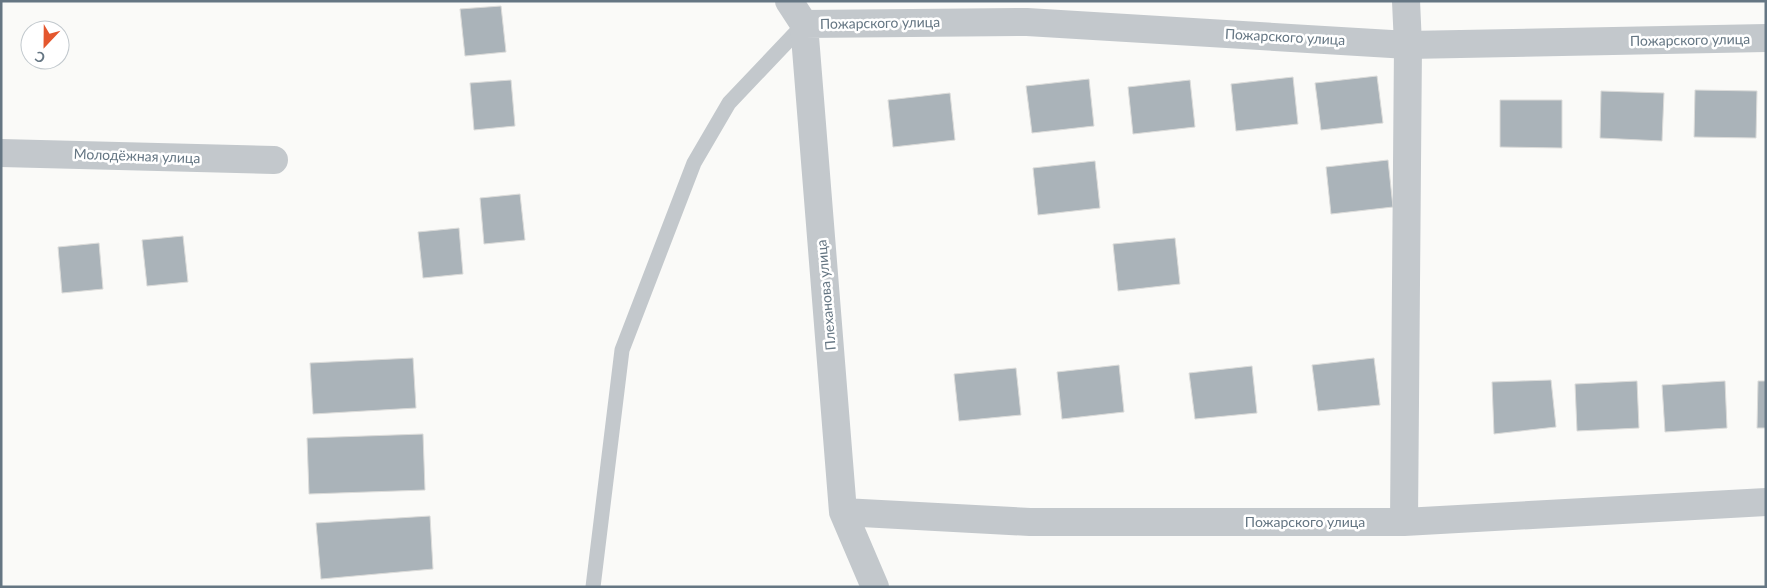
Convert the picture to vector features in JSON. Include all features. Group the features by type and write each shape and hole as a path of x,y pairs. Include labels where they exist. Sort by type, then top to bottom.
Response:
{"street":[{"name":"Плеханова улица","path":"789,1 804,24 843,512 875,587"},
{"path":"1404,522 1408,44 1406,1"},
{"name":"Пожарского улица","path":"804,24 1026,11 1408,44 1766,38"},
{"name":"Молодёжная улица","path":"1,152 274,160"},
{"name":"Пожарского улица","path":"843,512 1030,522 1404,522 1766,502"}],"lane":[{"path":"593,587 622,350 694,163 729,103 804,24"}],"building":[{"path":"501,6 506,52 465,56 460,9"},
{"path":"1377,76 1383,123 1321,130 1315,83"},
{"path":"1293,77 1298,124 1236,131 1231,84"},
{"path":"1089,79 1094,126 1032,133 1026,86"},
{"path":"511,80 515,126 474,130 470,83"},
{"path":"1190,80 1195,127 1133,134 1128,87"},
{"path":"1695,90 1757,91 1756,138 1694,137"},
{"path":"1601,91 1664,93 1662,141 1600,138"},
{"path":"950,93 955,140 893,147 888,100"},
{"path":"1500,100 1562,100 1562,148 1500,147"},
{"path":"1388,160 1393,207 1331,214 1326,167"},
{"path":"1095,161 1100,208 1038,215 1033,168"},
{"path":"520,194 525,240 484,244 480,198"},
{"path":"459,228 463,274 423,278 418,232"},
{"path":"183,236 188,282 147,286 142,240"},
{"path":"1175,238 1180,284 1118,291 1113,244"},
{"path":"99,243 103,289 62,293 58,247"},
{"path":"413,358 416,408 313,414 310,363"},
{"path":"1374,358 1380,405 1318,411 1312,365"},
{"path":"1119,365 1124,412 1062,419 1057,372"},
{"path":"1252,366 1257,413 1195,419 1189,373"},
{"path":"1016,368 1021,415 959,421 954,374"},
{"path":"1551,380 1556,427 1494,434 1492,382"},
{"path":"1637,381 1639,428 1577,431 1575,384"},
{"path":"1725,381 1727,428 1665,432 1662,385"},
{"path":"1758,381 1766,381 1766,428 1757,428"},
{"path":"423,434 425,490 309,494 307,438"},
{"path":"430,516 433,569 321,579 316,523"}]}
